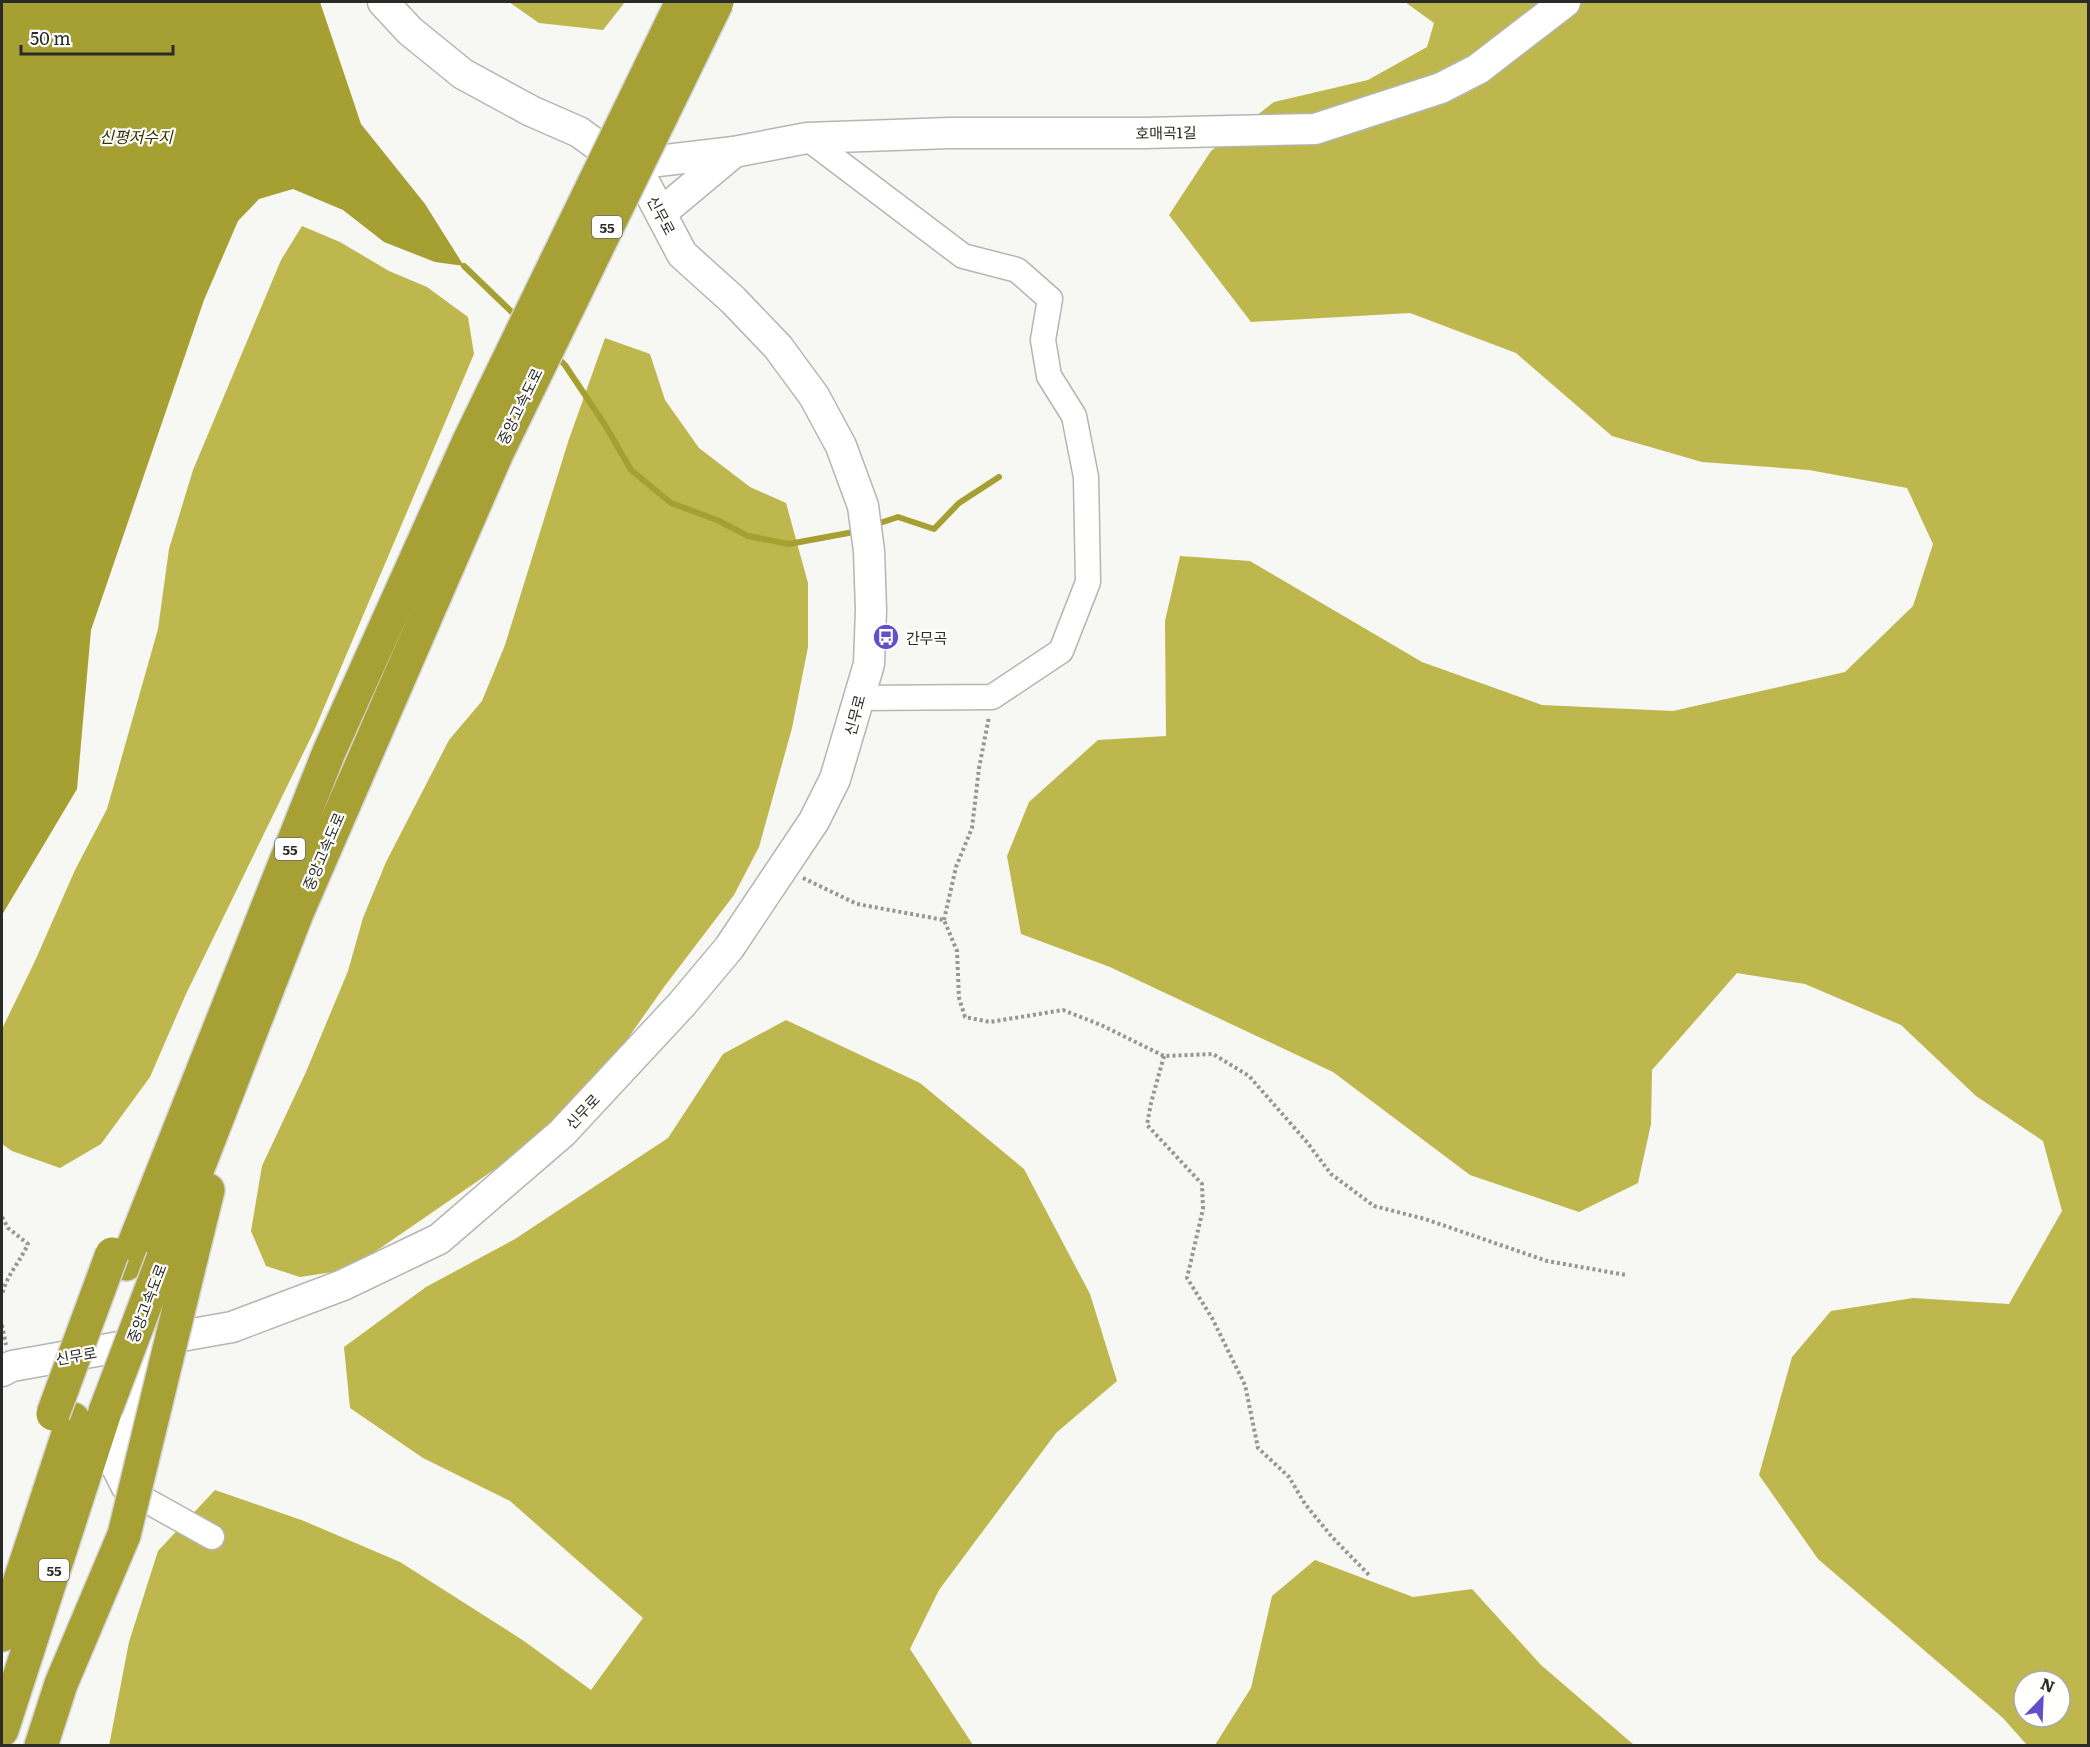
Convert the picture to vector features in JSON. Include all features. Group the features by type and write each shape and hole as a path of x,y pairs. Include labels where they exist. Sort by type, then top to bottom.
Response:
{"highway":[{"name":"중앙고속도로","path":"2,1730 106,1409 177,1258 236,1071 297,913 483,447 682,2"},
{"name":"중앙고속도로","path":"2,1635 63,1417 119,1259 329,752 483,447 717,2"},
{"path":"41,1746 61,1684 124,1534 177,1258"},
{"path":"2,1564 63,1417"}],"street":[{"name":"신무로","path":"2,1371 12,1366 232,1327 343,1285 439,1239 562,1133 666,1022 729,948 814,821 835,779 868,664 871,610 869,551 862,506 841,446 814,396 778,347 733,300 682,254 642,178 579,132 531,111 463,74 410,32 383,2"},
{"name":"호매곡1길","path":"624,165 734,152 807,138 950,133 1144,133 1315,129 1441,88 1478,69 1565,2"},
{"path":"807,138 963,256 1017,270 1050,299 1042,340 1049,376 1074,416 1086,477 1088,582 1061,651 992,697 858,698"},
{"path":"661,213 734,152"},
{"path":"137,1344 140,1381 134,1407 118,1436 111,1462 124,1488 212,1537"}],"path":[{"path":"992,697 979,768 972,828 956,867 944,920 957,951 959,998 965,1017 990,1022 1064,1010 1101,1025 1164,1056 1214,1054 1250,1076 1331,1174 1374,1206 1425,1219 1547,1261 1626,1275"},
{"path":"783,868 857,904 944,920"},
{"path":"1164,1056 1150,1103 1148,1125 1202,1184 1203,1209 1187,1278 1212,1318 1245,1386 1258,1448 1289,1477 1305,1504 1332,1537 1370,1576"},
{"path":"2,1217 8,1228 28,1244 22,1258 4,1284 2,1295"}],"shaded area":[{"path":"509,2 625,2 603,30 539,23"},
{"path":"1405,2 2088,2 2088,1745 2027,1745 2013,1729 2072,1729 2072,1669 2012,1669 2012,1728 1818,1559 1759,1475 1792,1357 1831,1311 1913,1298 2009,1304 2062,1211 2043,1141 1976,1096 1901,1025 1805,984 1737,973 1652,1070 1651,1124 1638,1183 1579,1212 1470,1175 1333,1072 1110,967 1021,934 1007,856 1029,802 1098,740 1166,736 1165,621 1180,556 1250,561 1422,662 1542,705 1673,711 1845,672 1913,606 1933,544 1907,488 1809,470 1702,462 1612,436 1516,353 1410,313 1251,322 1169,215 1211,151 1274,102 1368,80 1427,47 1434,23"},
{"path":"302,226 340,242 389,271 427,287 468,317 474,354 314,731 186,994 150,1077 101,1144 60,1168 12,1151 2,1144 2,1029 75,870 107,809 158,629 169,549 193,470 281,260"},
{"path":"605,338 650,354 665,400 699,448 750,487 786,503 808,583 808,647 792,728 759,847 734,895 664,987 593,1088 537,1140 346,1270 300,1277 266,1266 251,1231 262,1166 306,1072 348,971 363,918 386,862 449,740 482,701 505,645 568,442"},
{"path":"786,1020 920,1083 1024,1169 1090,1294 1117,1381 1056,1433 939,1590 910,1649 973,1745 109,1746 129,1642 158,1551 215,1490 304,1521 400,1562 524,1641 591,1690 643,1618 510,1501 423,1458 350,1408 344,1347 426,1287 515,1239 668,1138 723,1054"},
{"path":"1315,1560 1413,1597 1472,1589 1541,1665 1634,1745 1215,1745 1251,1688 1272,1596"}],"water":[{"name":"신평저수지","path":"2,2 320,2 361,124 425,204 464,266 435,262 384,242 343,210 293,189 259,199 238,221 204,300 91,630 77,789 2,915"}],"waterway":[{"path":"464,266 517,317"},
{"path":"556,356 565,365 605,425 631,470 671,503 717,520 748,536 789,544 859,531"},
{"path":"874,525 898,517 934,529 959,503 999,477"}],"place":[{"name":"간무곡","path":"886,637"}]}
